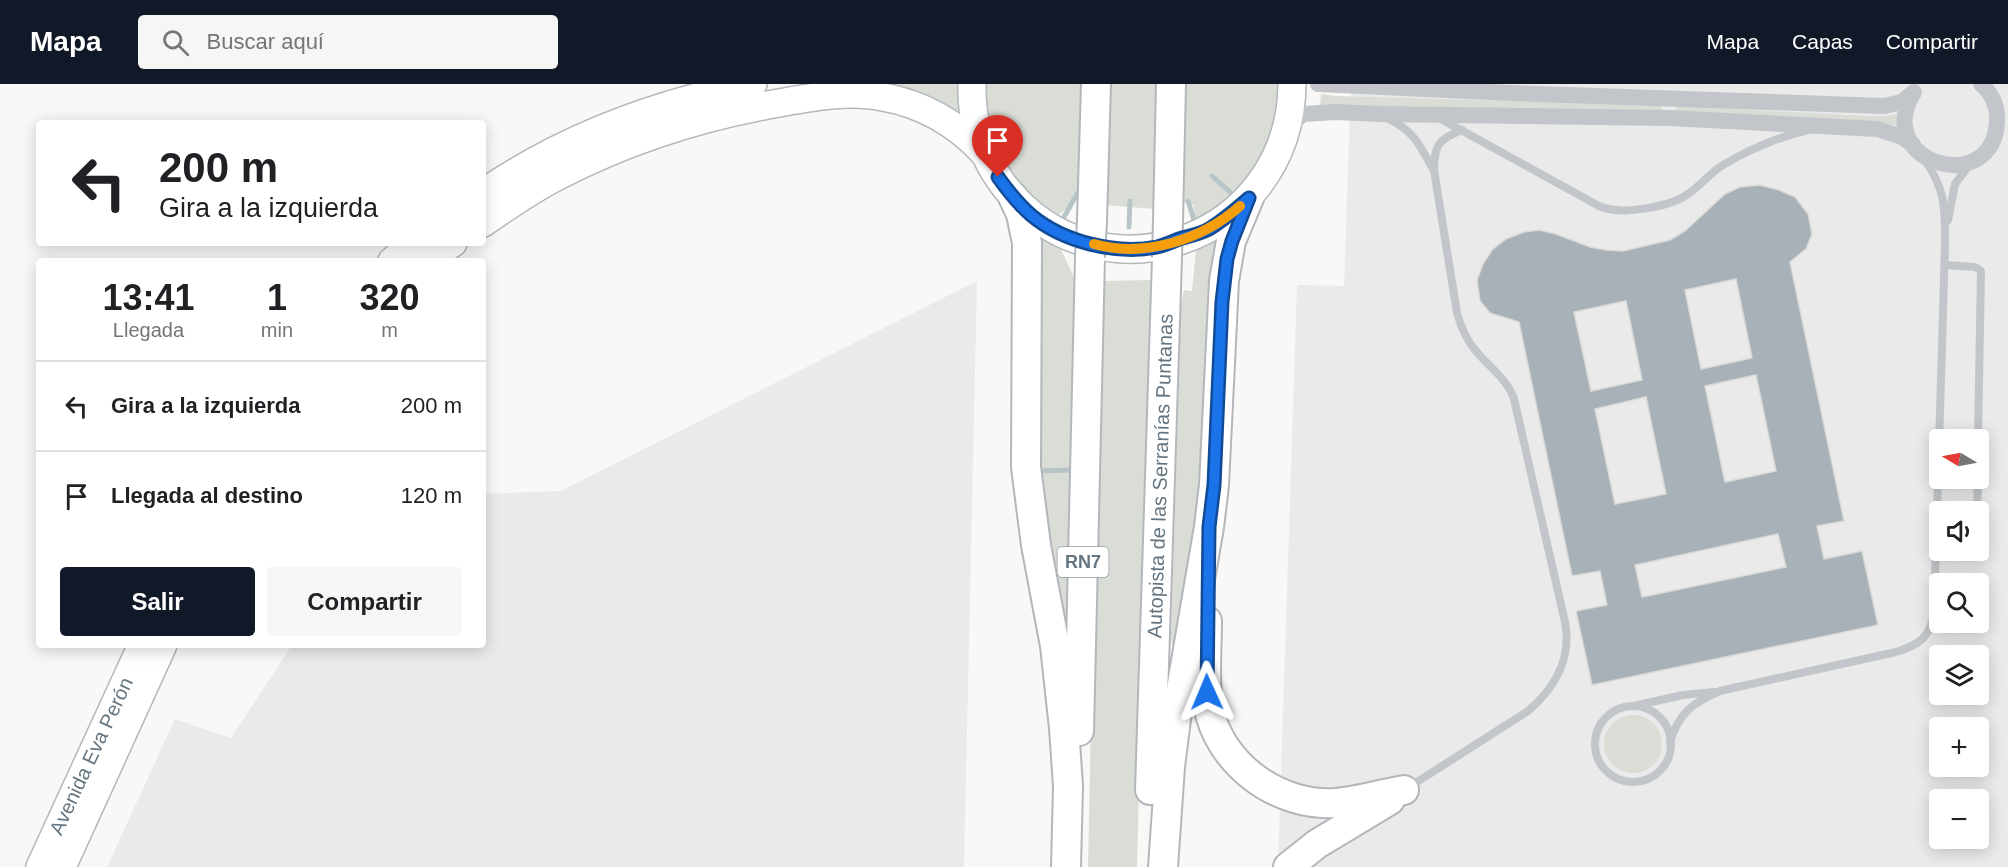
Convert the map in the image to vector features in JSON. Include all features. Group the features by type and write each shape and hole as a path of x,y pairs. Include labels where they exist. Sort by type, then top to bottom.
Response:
{"highway":[{"name":"RN7","path":"1076,867 1096,84"},
{"name":"Autopista de las Serranías Puntanas","path":"1148,867 1171,84"},
{"path":"1013,197 1021,214 1027,243 1026,467 1036,545 1054,646 1064,728 1068,786 1066,867"},
{"path":"1163,867 1176,719 1214,485 1224,281 1232,241 1249,198"},
{"path":"1209,527 1207,692 1213,721 1232,756 1268,787 1281,794 1307,801 1335,803 1404,790"},
{"path":"1288,867 1317,844 1404,790"}],"main road":[{"path":"486,191 537,161 599,131 700,96 753,84"},
{"path":"972,84 971,105 984,153"},
{"path":"486,221 560,175 633,143 684,126 760,106 816,96 856,94 882,96 908,102 952,123 984,153 1013,197 1033,216 1054,230 1104,247 1131,249 1157,247 1207,230 1229,216 1249,198 1272,165 1287,128 1292,102 1292,84"},
{"path":"396,258 410,246"},
{"path":"431,258 449,246"},
{"name":"Avenida Eva Perón","path":"40,867 141,648"},
{"name":"Avenida Eva Perón","path":"62,867 162,648"}],"street":[{"path":"1318,84 1884,106 1902,102 1918,88"},
{"path":"1287,128 1303,114 1336,112 1670,118 1827,126 1887,131 1902,137 1917,150 1941,165 1963,164 1973,160 1989,146 1997,126 1996,105 1981,84"},
{"path":"1917,150 1908,136 1905,118 1910,100 1918,88"}],"lane":[{"path":"1511,93 1532,84"},
{"path":"1380,114 1407,129 1422,148 1434,170"},
{"path":"1432,114 1599,206 1616,210 1650,207 1681,198 1690,194 1721,166 1742,154 1783,138 1827,126"},
{"path":"1404,790 1528,711 1538,702 1559,673 1567,642 1565,622 1514,399 1508,387 1474,350 1457,313 1434,170 1434,157 1438,144 1448,135 1462,130"},
{"path":"1632,706 1655,713 1663,721 1670,742 1665,764 1657,773 1636,782 1625,781 1604,769 1595,746 1599,728 1610,714 1620,708 1683,695 1720,691 1896,652 1913,646 1929,631 1934,612 1945,245 1941,188 1935,174 1917,150"},
{"path":"1945,245 1953,192 1959,178 1973,160"},
{"path":"1945,265 1975,267 1981,272 1978,429"},
{"path":"1670,742 1686,711 1696,702 1720,691"}],"shaded area":[{"path":"876,84 970,84 970,116 974,137 934,111 912,101 889,95 854,92 799,97 701,119 627,141 589,157 486,215 486,208 535,178 589,152 646,129 754,98"},
{"path":"984,84 1092,84 1079,197 1059,215 1025,188 1007,166 994,140 988,121"},
{"path":"1107,84 1158,84 1155,209 1104,205"},
{"path":"1186,84 1281,84 1268,142 1257,168 1238,191 1196,222 1193,204 1184,203"},
{"path":"1351,84 2008,84 2008,867 1278,867 1297,285 1344,286"},
{"path":"1321,94 1662,105 1661,112 1320,105"},
{"path":"1677,106 1866,116 1898,114 1897,125 1676,112"},
{"path":"1232,218 1211,464 1176,662 1171,639 1181,306 1184,290 1192,291 1197,239"},
{"path":"1035,238 1057,241 1077,284 1071,638 1062,632 1039,461"},
{"path":"1152,280 1137,867 1088,867 1100,281"},
{"path":"977,281 964,867 107,867 175,719 231,738 290,648 486,648 486,494 561,491"},
{"path":"1627,715 1639,715 1654,723 1662,738 1662,750 1654,765 1639,773 1627,773 1612,765 1604,750 1604,738 1612,723"}],"building":[{"path":"1760,185 1779,190 1795,197 1808,214 1812,234 1806,249 1790,262 1844,521 1817,526 1824,559 1862,551 1878,625 1592,685 1576,611 1607,605 1600,571 1572,576 1519,322 1490,313 1480,301 1477,280 1492,250 1506,239 1524,232 1539,230 1590,247 1623,251 1670,240 1685,231 1725,194 1740,187","holes":["1736,279 1752,358 1701,369 1685,290","1626,301 1642,380 1591,391 1574,312","1756,375 1776,471 1725,482 1705,386","1646,397 1666,494 1615,504 1595,409","1778,534 1786,567 1642,597 1635,565"]}],"waterway":[{"path":"1212,176 1230,192"},
{"path":"1064,217 1077,194"},
{"path":"1129,227 1130,201"},
{"path":"1188,201 1194,220"},
{"path":"1038,471 1070,470"}],"slow traffic":[{"path":"1094,244 1131,249 1157,247 1207,230 1240,206"}],"route":[{"path":"998,177 1013,197 1033,216 1054,230 1104,247 1131,249 1157,247 1191,236 1207,230 1229,216 1249,198 1237,225 1227,259 1222,302 1214,485 1209,527 1207,692"}]}
